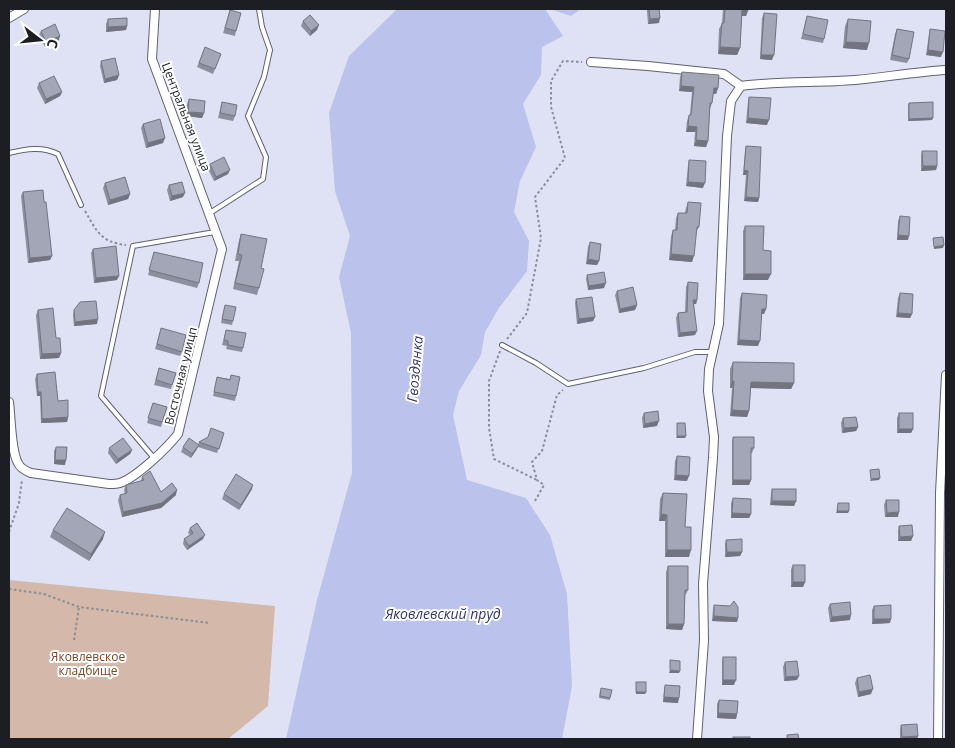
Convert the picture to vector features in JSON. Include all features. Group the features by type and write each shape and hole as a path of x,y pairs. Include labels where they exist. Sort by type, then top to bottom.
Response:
{"street":[{"path":"9,18 24,9"},
{"name":"Центральная улица","path":"155,9 152,59 216,231"},
{"path":"591,62 724,74 741,86 856,80 946,70"},
{"path":"697,739 704,640 703,584 714,458 714,437 708,391 709,369 719,324 727,136 731,101 741,86"},
{"name":"Восточная улицп","path":"23,469 31,473 109,484 121,483 169,446 178,434 182,422 222,249 216,231"},
{"path":"938,739 940,493 946,375"},
{"path":"9,402 14,453 18,464 23,469"}],"lane":[{"path":"210,212 263,179 266,157 248,116 264,77 270,50 262,27 259,9"},
{"path":"9,153 38,148 58,154 81,205"},
{"path":"154,458 101,396 133,246 216,231"},
{"path":"502,345 536,363 568,384 644,368 695,352 713,352"}],"path":[{"path":"535,501 544,485 494,459 489,428 489,381 502,345 527,312 541,238 535,197 565,158 550,107 552,81 562,61 591,62"},
{"path":"81,205 96,229 106,240 119,245 133,246"},
{"path":"537,480 532,462 542,451 557,396 568,384"},
{"path":"9,532 20,503 23,469"},
{"path":"9,589 44,594 79,607 210,623"},
{"path":"74,640 79,607"}],"green space":[{"name":"Яковлевское кладбище","path":"9,580 275,606 268,706 228,739 9,739"}],"water":[{"name":"Яковлевский пруд","path":"397,9 545,9 563,36 542,47 541,75 523,104 536,147 520,181 514,212 529,241 527,271 499,308 485,332 481,355 459,391 453,415 467,480 526,498 550,535 567,594 572,686 562,739 286,739 317,600 352,473 351,333 339,277 350,236 335,191 329,113 349,56"},
{"path":"550,9 581,9 571,16"}],"building":[{"path":"649,9 659,9 660,18 650,19"},
{"path":"725,9 749,9 742,10 740,48 720,47"},
{"path":"230,10 241,13 236,31 225,28"},
{"path":"764,13 777,14 774,55 761,55"},
{"path":"310,15 319,25 311,31 303,21"},
{"path":"807,16 828,20 824,39 803,34"},
{"path":"127,18 127,26 108,27 108,19"},
{"path":"848,19 871,21 869,43 846,42"},
{"path":"55,24 60,36 46,42 41,31"},
{"path":"897,29 914,32 909,59 892,55"},
{"path":"930,29 945,31 943,52 928,50"},
{"path":"205,47 221,54 215,69 199,63"},
{"path":"115,58 119,75 105,79 101,61"},
{"path":"682,72 719,75 718,88 714,88 712,103 710,103 708,141 696,140 697,127 688,126 694,87 681,86"},
{"path":"54,76 62,92 46,99 39,83"},
{"path":"749,97 771,98 769,120 748,118"},
{"path":"189,99 205,101 204,113 188,112"},
{"path":"222,102 237,105 235,116 220,113"},
{"path":"933,102 933,118 909,119 909,103"},
{"path":"160,119 165,138 148,143 143,124"},
{"path":"746,146 761,147 759,198 746,197 748,171 744,170"},
{"path":"922,151 937,151 937,166 923,166"},
{"path":"224,157 230,170 216,177 210,164"},
{"path":"689,160 706,161 705,183 688,182"},
{"path":"125,177 130,194 110,200 105,183"},
{"path":"182,182 185,193 172,196 169,185"},
{"path":"43,190 52,256 30,258 23,192"},
{"path":"688,202 701,203 694,256 671,254 673,230 677,230 678,213 687,213"},
{"path":"900,216 910,217 909,236 898,235"},
{"path":"745,226 764,226 763,250 771,251 771,274 745,274"},
{"path":"241,234 267,239 261,268 264,269 259,288 235,283 242,255 238,254"},
{"path":"943,237 944,245 934,247 933,238"},
{"path":"590,242 601,244 599,261 588,259"},
{"path":"116,246 119,276 96,278 93,249"},
{"path":"154,252 203,263 199,283 149,270"},
{"path":"604,272 606,283 589,286 587,275"},
{"path":"688,282 698,283 697,300 693,300 697,331 680,333 678,313 687,312"},
{"path":"633,287 637,305 620,309 617,291"},
{"path":"742,293 767,295 766,309 762,309 760,341 739,340"},
{"path":"900,293 913,294 912,314 898,313"},
{"path":"592,297 595,317 579,319 576,299"},
{"path":"96,301 98,319 75,322 74,310 80,302"},
{"path":"225,305 236,307 233,321 222,319"},
{"path":"53,308 56,338 60,338 61,353 42,354 38,310"},
{"path":"161,328 186,335 182,352 157,344"},
{"path":"226,330 246,333 243,348 228,345 228,341 224,340"},
{"path":"733,362 794,363 794,383 751,382 749,411 732,410"},
{"path":"159,368 176,373 172,385 156,380"},
{"path":"55,372 58,401 68,400 68,417 42,419 41,392 38,392 37,374"},
{"path":"231,375 240,377 236,396 214,392 217,377 230,380"},
{"path":"153,403 167,407 162,422 148,418"},
{"path":"658,411 659,421 645,424 644,413"},
{"path":"899,413 913,413 913,429 899,429"},
{"path":"856,417 858,427 844,428 843,418"},
{"path":"677,423 685,423 686,436 677,436"},
{"path":"211,428 224,433 219,449 199,442 208,437"},
{"path":"733,437 754,437 754,448 751,448 751,480 733,480"},
{"path":"123,438 132,450 118,459 109,448"},
{"path":"189,438 199,445 192,454 183,447"},
{"path":"56,447 67,447 66,460 55,460"},
{"path":"677,456 690,457 689,476 676,475"},
{"path":"879,469 880,478 871,479 870,470"},
{"path":"150,471 161,492 172,483 177,490 162,503 123,512 120,495 127,493 126,485 144,480 142,477"},
{"path":"236,474 253,485 241,505 224,494"},
{"path":"772,489 796,489 796,501 772,501"},
{"path":"663,493 687,494 685,527 691,527 691,550 667,550 667,515 661,514"},
{"path":"733,498 751,499 751,514 732,513"},
{"path":"886,500 899,500 899,512 887,513"},
{"path":"838,503 849,503 849,511 837,511"},
{"path":"67,508 105,532 91,554 53,530"},
{"path":"197,523 205,535 189,546 184,539 193,533 190,528"},
{"path":"912,525 913,536 900,537 899,526"},
{"path":"742,539 742,552 727,552 726,540"},
{"path":"793,565 805,565 805,582 793,582"},
{"path":"668,566 688,566 688,590 685,590 684,624 668,624"},
{"path":"734,601 738,607 738,618 714,616 714,605 730,606"},
{"path":"850,602 851,615 832,617 830,604"},
{"path":"891,605 891,619 874,619 874,606"},
{"path":"723,657 736,657 736,680 723,680"},
{"path":"670,660 680,661 680,671 670,670"},
{"path":"797,661 799,676 786,677 785,662"},
{"path":"870,675 873,689 859,692 857,678"},
{"path":"636,682 646,682 646,692 636,692"},
{"path":"665,685 680,686 679,698 664,697"},
{"path":"601,688 612,690 610,698 600,696"},
{"path":"719,700 738,701 737,714 718,713"},
{"path":"917,724 918,736 902,737 901,725"},
{"path":"798,734 799,739 787,739 787,735"},
{"path":"733,737 750,737 750,739 733,739"}],"water label":[{"name":"Гвоздянка","path":"415,369"}]}
